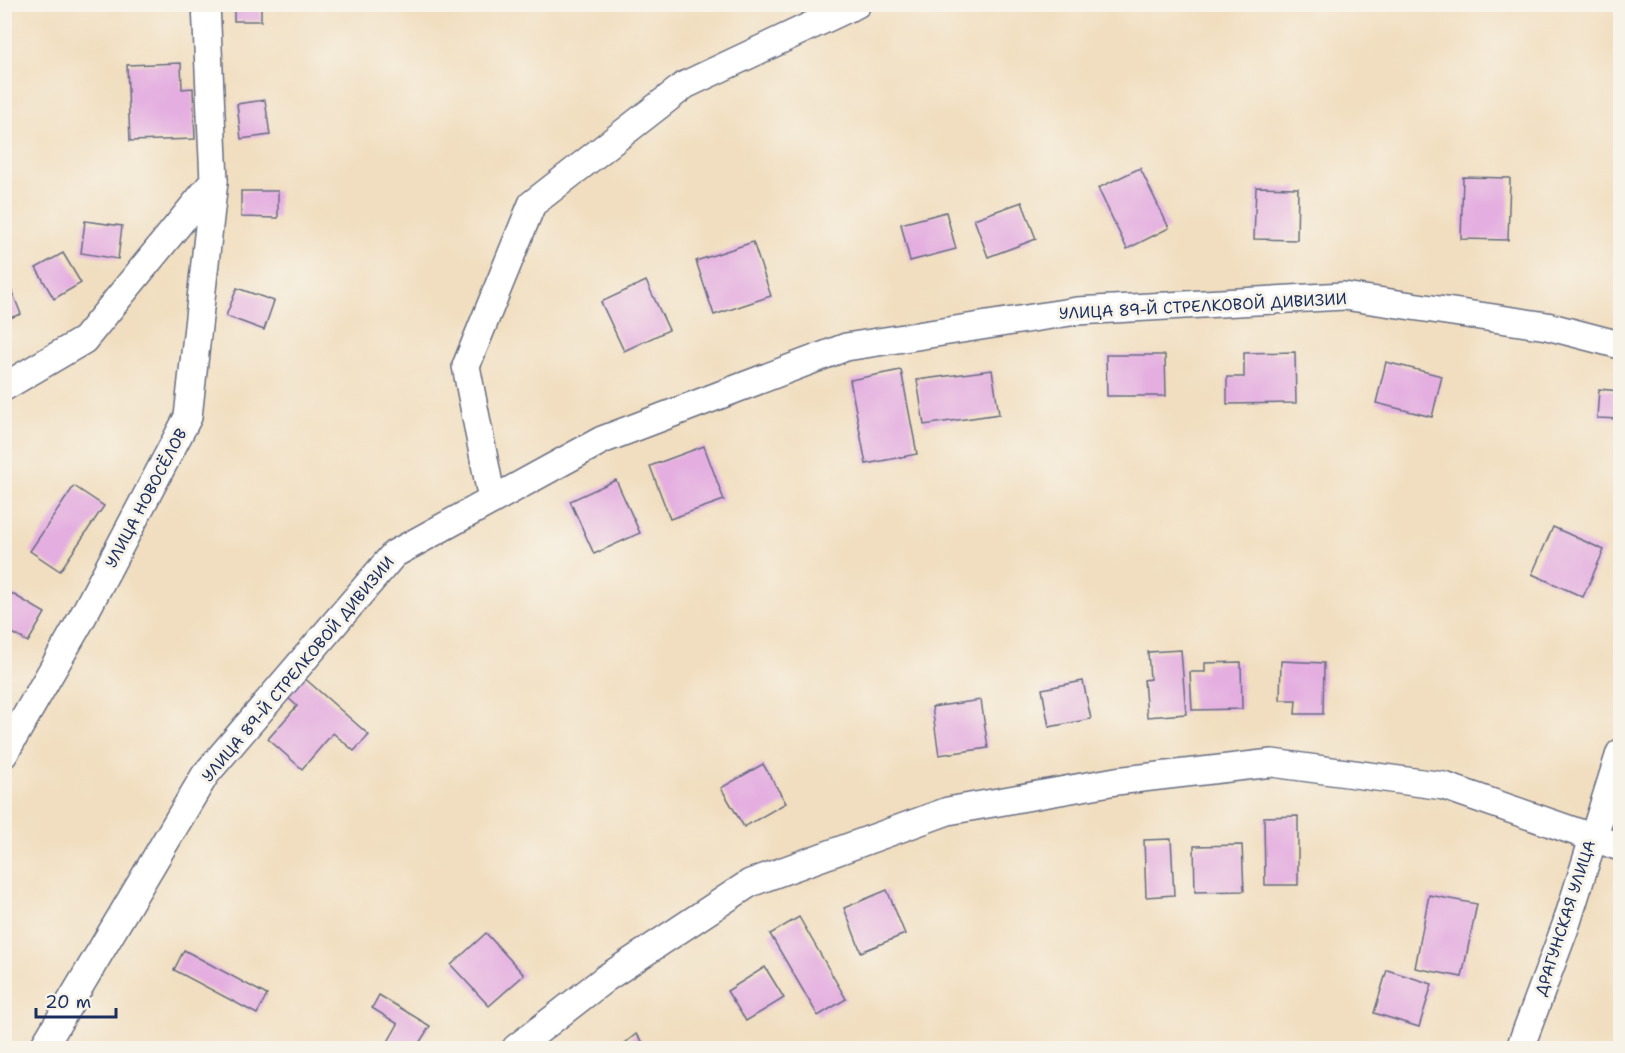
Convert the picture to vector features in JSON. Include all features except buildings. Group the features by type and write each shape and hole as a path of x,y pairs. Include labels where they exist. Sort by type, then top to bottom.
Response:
{"street":[{"name":"УЛИЦА НОВОСЁЛОВ","path":"4,754 81,620 188,417 214,181 206,4"},
{"path":"492,501 466,366 532,204 685,85 857,4"},
{"path":"4,387 84,340 214,181"},
{"name":"УЛИЦА 89-Й СТРЕЛКОВОЙ ДИВИЗИИ","path":"43,1048 205,775 394,554 602,440 846,347 1077,311 1344,296 1547,326 1620,345"},
{"name":"ДРАГУНСКАЯ УЛИЦА","path":"1520,1048 1566,925 1620,753"},
{"path":"516,1048 606,978 750,883 948,811 1116,781 1272,763 1444,786 1620,847"}]}
